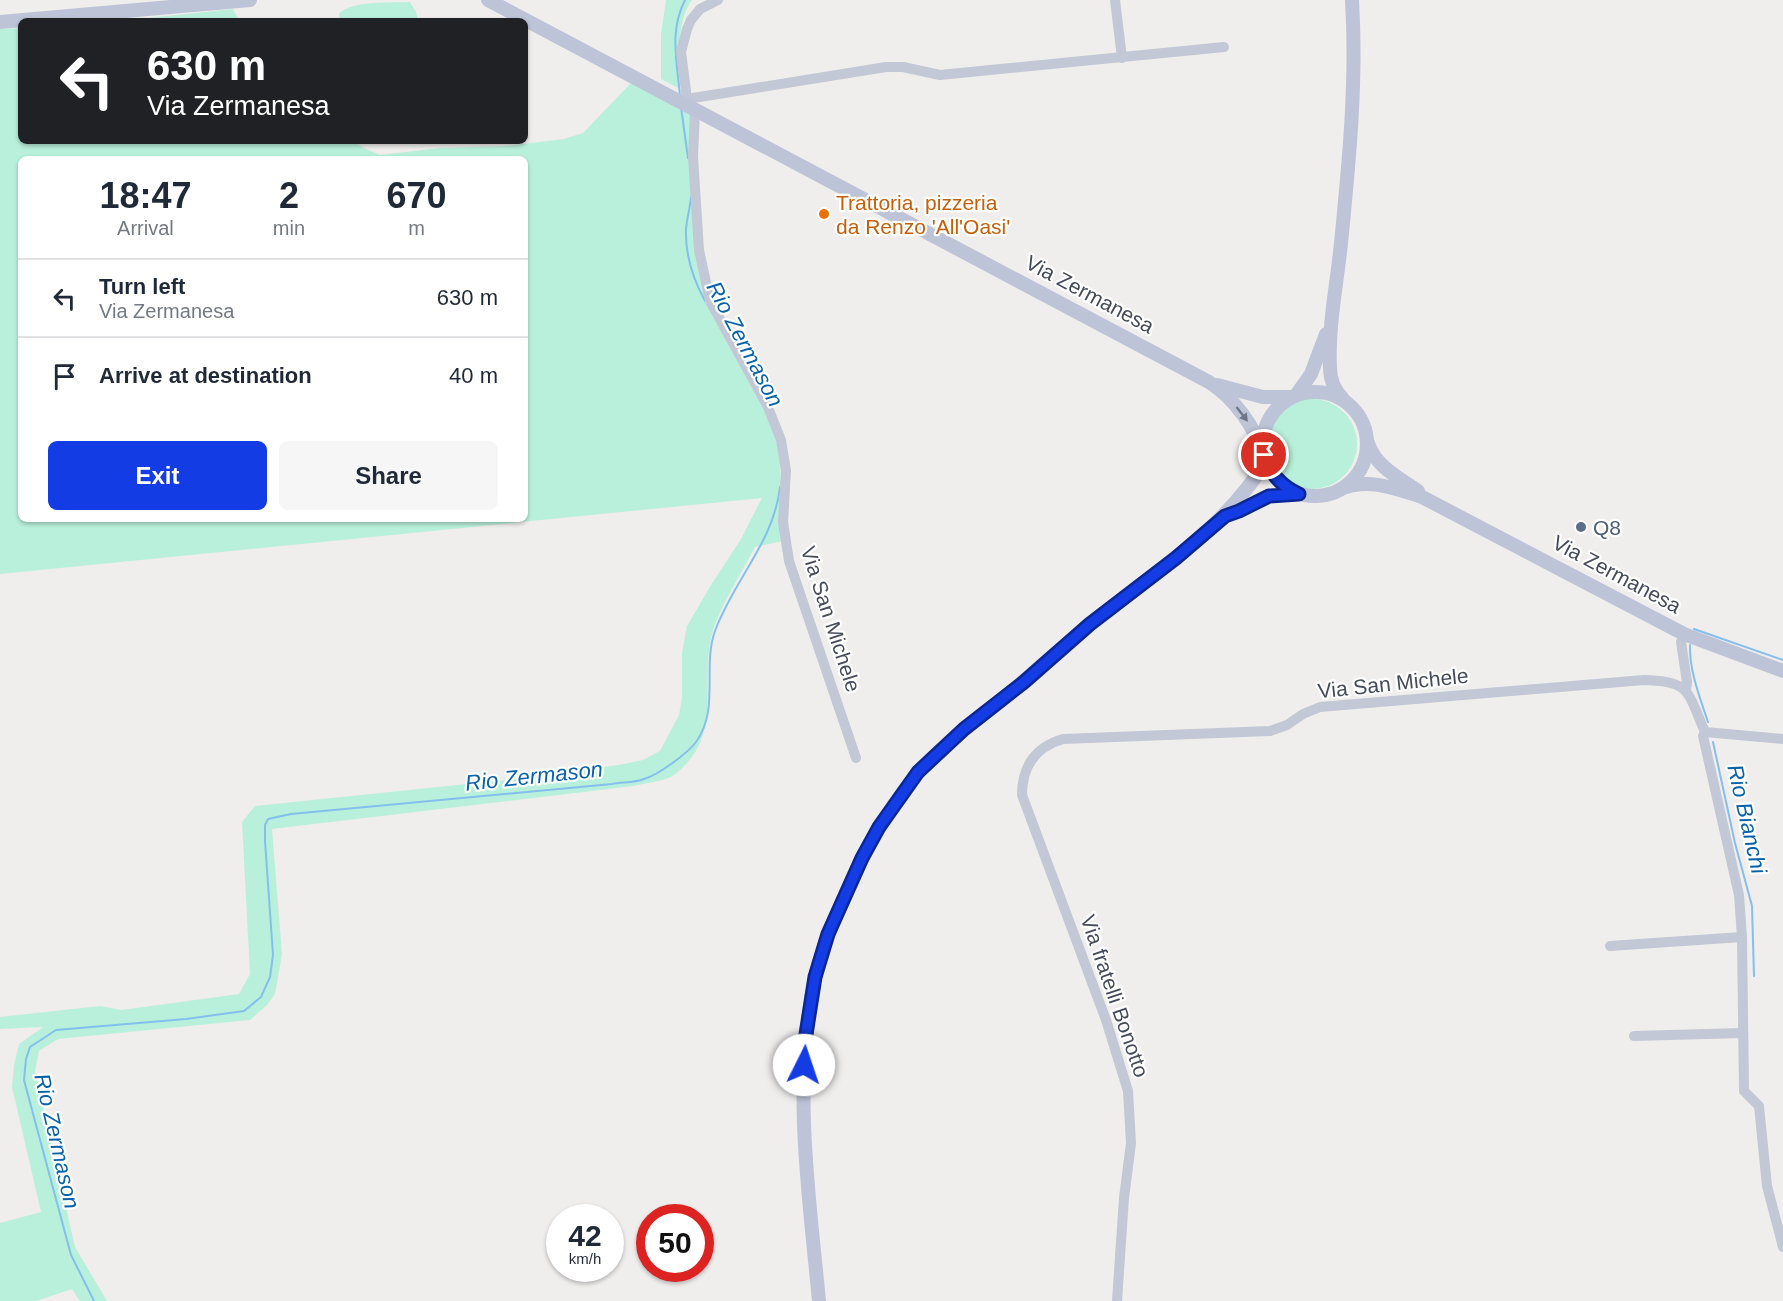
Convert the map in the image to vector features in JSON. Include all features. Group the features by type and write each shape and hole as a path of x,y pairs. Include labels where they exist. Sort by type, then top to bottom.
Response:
{"main road":[{"path":"45,18 250,0"},
{"name":"Via Zermanesa","path":"488,0 522,18"},
{"path":"1343,399 1334,389 1330,377 1332,312 1351,143 1352,0"},
{"path":"0,22 18,20"},
{"name":"Via Zermanesa","path":"528,21 1209,382 1245,417 1257,435 1265,458 1279,482 1299,494 1314,496 1330,494 1361,484 1384,485 1422,497 1684,634 1783,671"},
{"path":"819,1301 802,1119 804,1047 815,977 828,934 862,858 879,827 918,772 964,729 1225,516 1265,458 1263,438 1267,421 1277,407 1294,395 1311,374 1332,312"},
{"name":"Via Zermanesa","path":"1209,382 1263,398 1313,391 1329,393 1343,399 1354,409 1362,422 1371,452 1377,461 1437,503"},
{"path":"1343,488 1363,465 1367,451 1366,436"},
{"path":"1225,516 1269,496 1299,494"}],"street":[{"path":"718,0 700,9 687,29 681,52 685,103 886,67 903,67 940,75 1224,47"},
{"path":"1115,0 1122,58"},
{"name":"Via San Michele","path":"685,103 693,157 699,250 705,284 710,301 767,405 781,440 786,471 783,522 789,561 856,758"},
{"path":"1681,642 1688,682 1686,690 1706,732"},
{"name":"Via San Michele","path":"1037,752 1052,742 1063,739 1270,731 1287,725 1303,714 1320,707 1644,680 1667,680 1686,690"},
{"path":"1706,732 1783,739"},
{"path":"1706,732 1703,736 1739,895 1742,938 1744,1091 1759,1106 1767,1186 1783,1247"},
{"name":"Via fratelli Bonotto","path":"1037,752 1025,772 1022,795 1106,1020 1128,1091 1131,1143 1124,1198 1117,1301"},
{"path":"1610,946 1742,938"},
{"path":"1634,1036 1743,1034"}],"green space":[{"path":"666,0 692,0 681,31 680,89 661,79 661,34"},
{"path":"410,2 417,18 340,18 339,14 352,6"},
{"path":"233,9 238,18 148,18"},
{"path":"18,28 18,144 358,144 380,155 440,148 528,144 564,139 583,133 632,82 690,111 697,261 706,302 768,412 780,456 782,541 755,547 715,624 709,653 705,726 700,744 690,760 671,777 634,786 272,829 282,954 275,994 267,1005 250,1020 58,1039 39,1051 35,1071 75,1247 107,1301 80,1301 72,1289 36,1301 0,1301 0,1223 41,1212 12,1087 19,1044 43,1027 0,1029 0,1017 100,1006 121,1010 239,994 250,974 242,822 255,806 525,778 643,760 660,751 679,715 682,698 682,653 687,626 741,539 762,498 528,521 528,156 18,156 18,522 521,522 0,574 0,29"},
{"path":"1312,399 1337,407 1349,419 1357,444 1349,469 1337,481 1312,489 1287,481 1275,469 1267,444 1275,419 1287,407"}],"waterway":[{"name":"Rio Zermason","path":"680,96 676,35 677,23 685,0"},
{"name":"Rio Zermason","path":"681,107 688,158"},
{"name":"Rio Zermason","path":"691,197 686,229 688,257 693,275 705,301"},
{"name":"Rio Zermason","path":"94,1301 71,1255 24,1080 30,1047 56,1030 186,1019 244,1011 261,997 270,977 273,955 265,841 265,825 268,819 291,814 632,782 650,777 672,764 692,747 703,729 709,702 711,645 715,631 732,595 762,544 770,526 780,487"},
{"name":"Rio Bianchi","path":"1694,629 1783,660"},
{"name":"Rio Bianchi","path":"1690,645 1693,674 1708,722"},
{"name":"Rio Bianchi","path":"1713,742 1735,843 1752,906 1754,976"}],"place":[{"name":"Trattoria, pizzeria da Renzo 'All'Oasi'","path":"824,214"},
{"name":"Q8","path":"1581,527"}],"route":[{"path":"804,1065 804,1047 815,977 828,934 862,858 879,827 918,772 964,729 1225,516 1269,496 1299,494 1279,482 1271,472 1264,455"}]}
